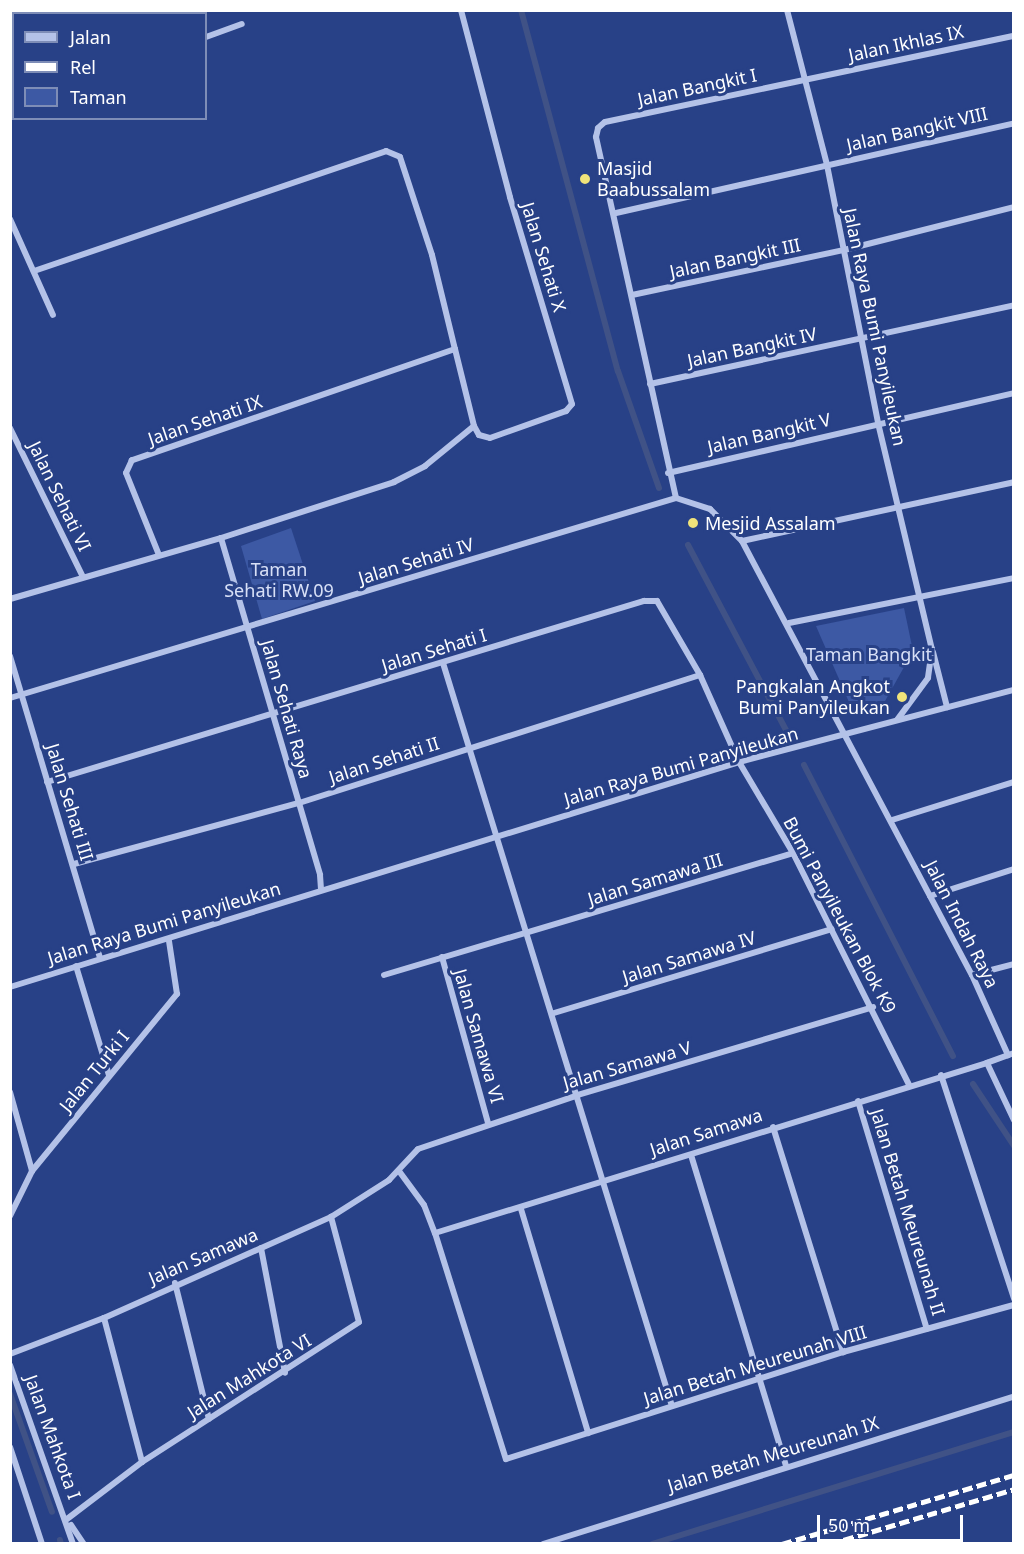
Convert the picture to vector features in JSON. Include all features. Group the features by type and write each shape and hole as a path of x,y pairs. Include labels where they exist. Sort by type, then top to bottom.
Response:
{"street":[{"name":"Jalan Sehati X","path":"461,10 510,197 572,395 566,411 490,438 479,435 474,426"},
{"name":"Jalan Raya Bumi Panyileukan","path":"10,987 100,957 169,941 321,888 740,762 896,721 915,700 928,678 932,649 922,596 878,423 827,165 787,10"},
{"path":"207,37 242,24"},
{"name":"Jalan Ikhlas IX","path":"804,79 1014,36"},
{"name":"Jalan Bangkit I","path":"616,213 596,137 598,128 605,122 804,79"},
{"name":"Jalan Bangkit VIII","path":"616,213 1014,123"},
{"path":"10,599 221,538 394,482 425,466 474,426 455,349 456,339 421,220 400,157 394,152 386,151 203,210 34,271"},
{"name":"Jalan Bangkit III","path":"632,295 844,250 1014,207"},
{"path":"616,213 668,473 676,498 710,509 742,541 789,623 844,734"},
{"path":"10,219 53,315"},
{"name":"Jalan Bangkit IV","path":"650,384 1014,305"},
{"name":"Jalan Sehati IX","path":"159,555 126,473 132,460 455,349"},
{"name":"Jalan Bangkit V","path":"668,473 1014,393"},
{"name":"Jalan Sehati VI","path":"10,428 83,577"},
{"path":"742,541 899,505 1014,482"},
{"name":"Jalan Sehati IV","path":"10,698 676,498"},
{"name":"Jalan Sehati Raya","path":"221,538 299,803 321,888"},
{"path":"789,623 1014,578"},
{"name":"Jalan Sehati I","path":"47,782 644,601 657,601 700,675 740,762"},
{"path":"932,649 947,707"},
{"name":"Jalan Sehati III","path":"10,656 100,957"},
{"path":"443,663 526,934 554,1013 672,1406"},
{"name":"Jalan Sehati II","path":"74,864 299,803 700,675"},
{"path":"896,721 1014,690"},
{"name":"Jalan Indah Raya","path":"844,734 892,820 1011,1054 987,1063"},
{"name":"Bumi Panyileukan Blok K9","path":"740,762 793,853 873,1007 909,1085"},
{"path":"892,820 1014,782"},
{"name":"Jalan Samawa III","path":"526,934 793,853"},
{"path":"930,896 1014,869"},
{"name":"Jalan Samawa IV","path":"554,1013 832,929"},
{"name":"Jalan Samawa VI","path":"384,975 526,934"},
{"name":"Jalan Turki I","path":"10,1216 32,1172 177,994 169,941"},
{"name":"Jalan Samawa VI","path":"442,957 489,1123"},
{"path":"972,975 1014,964"},
{"path":"76,966 109,1075"},
{"name":"Jalan Samawa V","path":"399,1170 418,1149 489,1123 873,1007"},
{"path":"987,1063 1014,1120"},
{"name":"Jalan Samawa","path":"435,1233 521,1209 603,1179 691,1155 773,1127 987,1063"},
{"path":"941,1075 1014,1299"},
{"path":"10,1092 32,1172"},
{"name":"Jalan Betah Meureunah II","path":"859,1102 927,1329"},
{"path":"773,1127 843,1352"},
{"path":"691,1155 786,1465"},
{"path":"399,1170 424,1205 435,1233"},
{"name":"Jalan Samawa","path":"10,1354 104,1318 175,1283 331,1217 399,1170"},
{"path":"10,1195 21,1192"},
{"path":"521,1209 588,1433"},
{"name":"Jalan Mahkota VI","path":"67,1519 142,1462 285,1373 359,1322 331,1217"},
{"name":"Jalan Betah Meureunah VIII","path":"435,1233 506,1459 843,1352 1014,1305"},
{"path":"261,1248 285,1373"},
{"path":"175,1283 209,1419"},
{"path":"104,1318 142,1462"},
{"name":"Jalan Mahkota I","path":"10,1365 67,1519"},
{"name":"Jalan Betah Meureunah IX","path":"543,1544 786,1465 1014,1396"},
{"path":"10,1447 42,1544"},
{"path":"67,1519 73,1544"},
{"path":"67,1519 84,1544"}],"green space":[{"name":"Taman Sehati RW.09","path":"291,528 315,601 262,619 241,546"},
{"name":"Taman Bangkit","path":"904,608 913,651 880,710 855,716 816,626"}],"waterway":[{"path":"521,10 618,371 659,488"},
{"path":"688,545 789,736"},
{"path":"804,765 953,1056"},
{"path":"973,1084 1014,1146"},
{"path":"10,1394 52,1512"},
{"path":"652,1544 1014,1432"},
{"path":"60,1540 61,1544"}],"railway":[{"path":"782,1544 1014,1475"},
{"path":"830,1544 1014,1489"}],"place":[{"name":"Masjid Baabussalam","path":"585,179"},
{"name":"Mesjid Assalam","path":"693,523"},
{"name":"Pangkalan Angkot Bumi Panyileukan","path":"902,697"}]}
